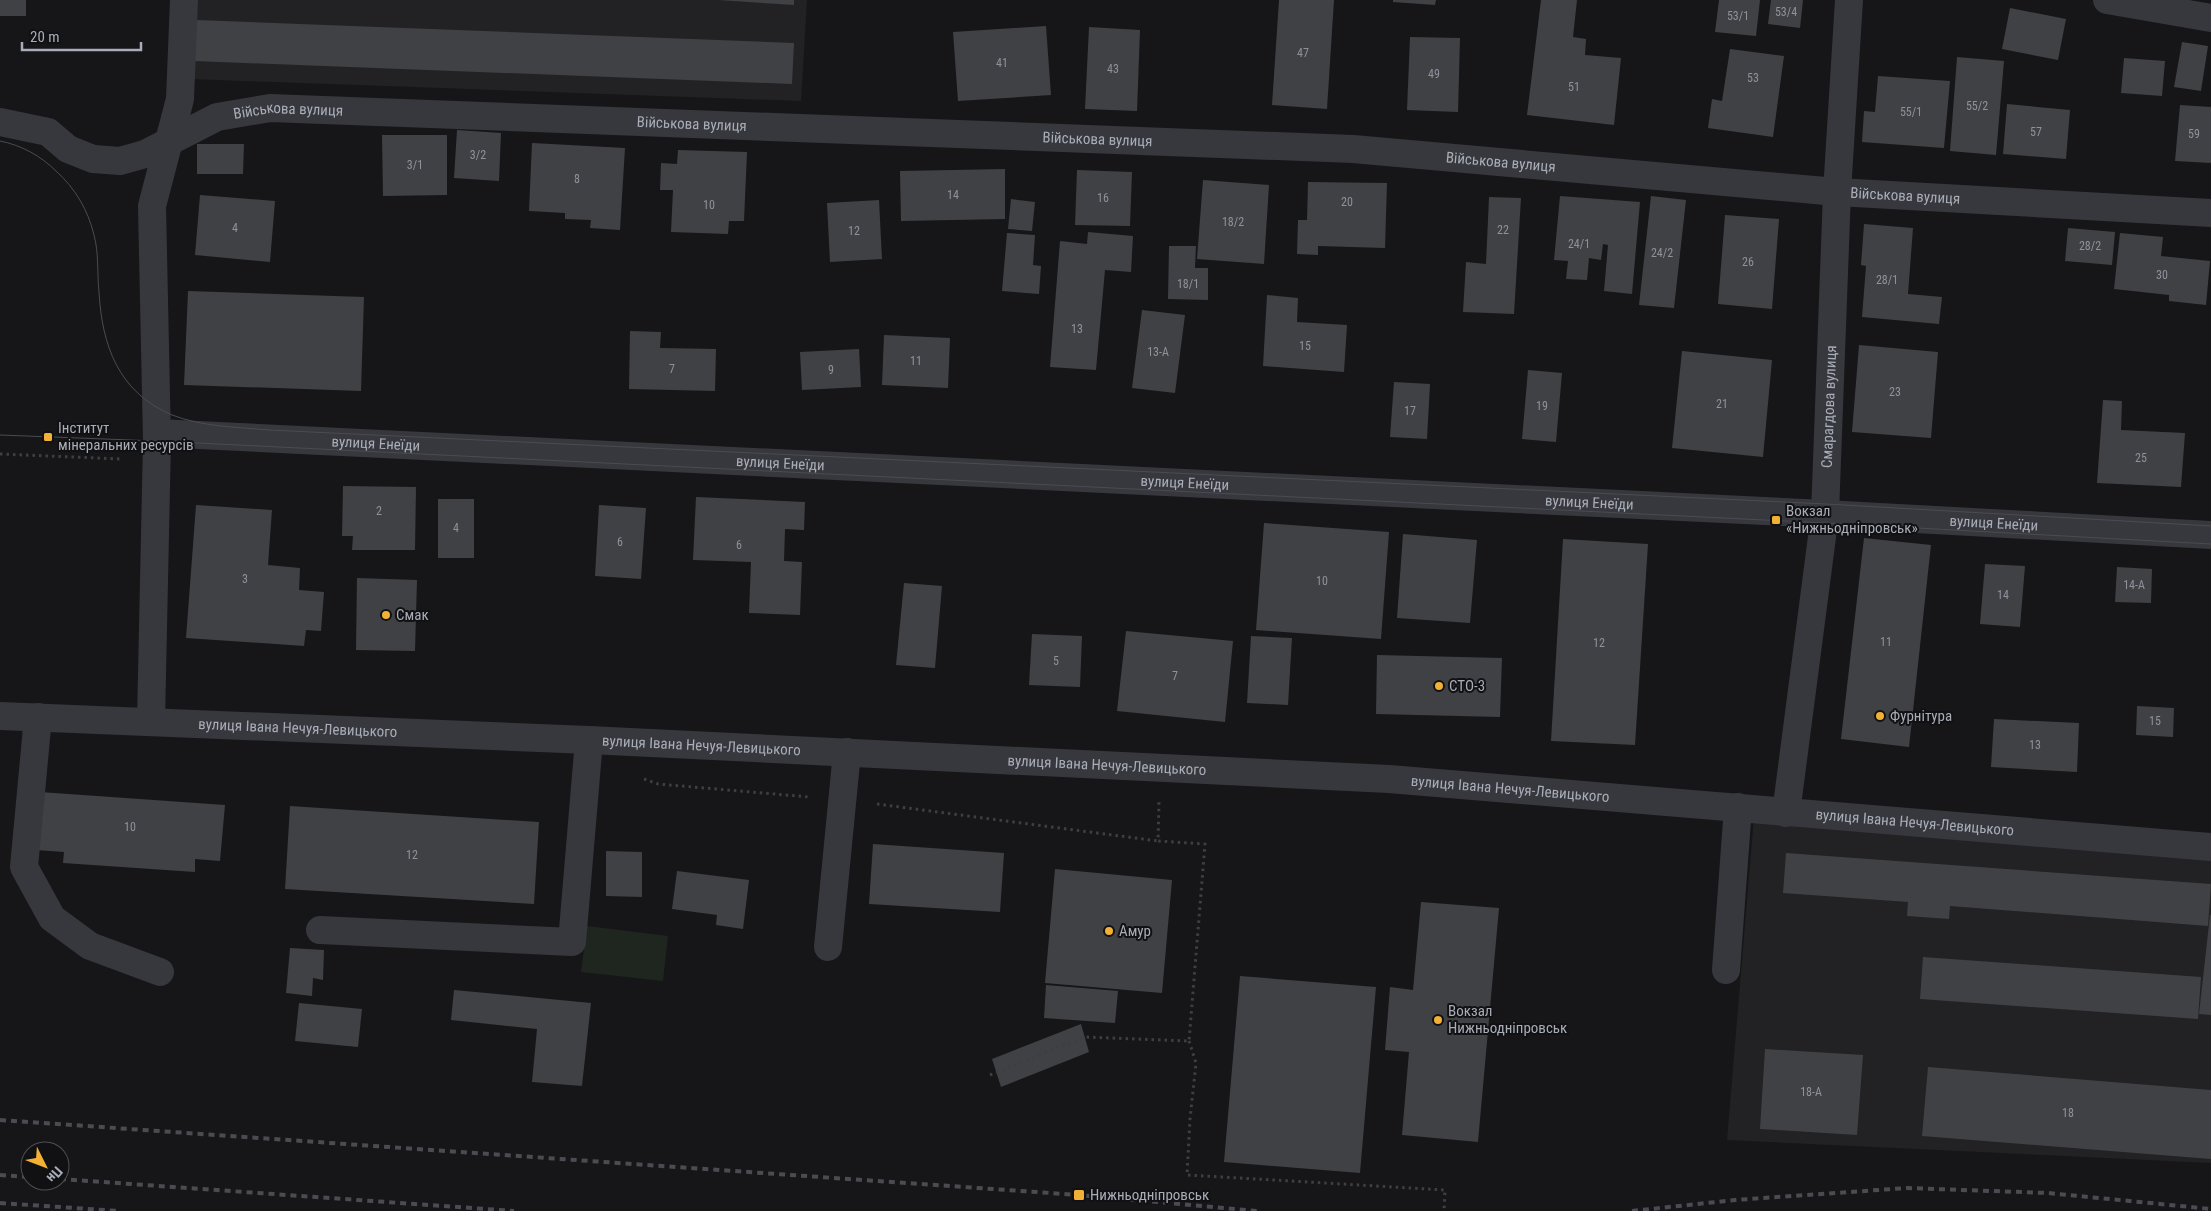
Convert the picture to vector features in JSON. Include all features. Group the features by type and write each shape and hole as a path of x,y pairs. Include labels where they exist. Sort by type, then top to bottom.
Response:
{"street":[{"path":"151,721 157,460 152,206 180,99 184,0"},
{"name":"Смарагдова вулиця","path":"1786,813 1825,514 1837,192 1848,0"},
{"path":"2107,0 2211,18"},
{"name":"Військова вулиця","path":"0,122 48,132 68,149 93,159 120,160 145,154 217,117 270,108 1353,149 1837,192 2211,213"},
{"name":"вулиця Енеїди","path":"157,433 1825,514 2211,535"},
{"name":"вулиця Івана Нечуя-Левицького","path":"0,716 589,740 1389,779 1738,806 1786,813 2211,847"},
{"path":"38,717 24,867 52,918 90,946 160,972"},
{"path":"320,930 572,942 589,740"},
{"path":"828,947 847,752"},
{"path":"1726,970 1738,806"}],"path":[{"path":"0,454 157,460"},
{"path":"1160,767 1158,841 1205,844 1188,1041 1196,1063 1187,1175 1445,1190 1444,1211"},
{"path":"990,1074 1084,1037 1188,1041"}],"shaded area":[{"path":"194,0 807,0 801,101 189,79"},
{"path":"1754,817 2211,858 2211,1163 1727,1140"},
{"path":"587,926 668,936 663,981 581,972"}],"building":[{"path":"0,0 26,0 26,16 0,16"},
{"path":"718,0 794,0 794,5"},
{"path":"1279,0 1334,0 1327,109 1272,105"},
{"path":"1393,0 1436,0 1435,5 1393,2"},
{"path":"1541,0 1577,0 1573,37 1586,39 1585,55 1621,58 1614,125 1527,115"},
{"path":"1719,0 1760,0 1756,36 1715,32"},
{"path":"1771,0 1803,0 1800,28 1768,24"},
{"path":"2010,8 2066,19 2058,60 2002,49"},
{"path":"196,20 794,43 792,84 194,61"},
{"path":"1046,26 1051,95 958,101 953,32"},
{"path":"1089,27 1140,30 1137,111 1085,109"},
{"path":"1410,37 1460,38 1458,112 1407,110"},
{"path":"2182,42 2208,46 2201,91 2174,87"},
{"path":"1730,49 1784,56 1773,137 1708,128 1712,99 1722,101"},
{"path":"1957,57 2004,61 1996,155 1950,151"},
{"path":"2124,58 2165,61 2162,96 2121,93"},
{"path":"1878,76 1950,81 1944,148 1862,142 1864,111 1875,112"},
{"path":"2007,104 2070,110 2066,159 2003,154"},
{"path":"2180,105 2211,107 2211,163 2175,161"},
{"path":"457,130 501,133 499,181 454,178"},
{"path":"382,135 447,135 447,195 383,196"},
{"path":"532,143 625,148 620,230 590,228 591,220 565,219 565,213 529,211"},
{"path":"197,144 244,144 243,174 197,174"},
{"path":"678,150 747,152 744,221 729,221 728,234 671,232 673,190 660,190 661,163 677,164"},
{"path":"1005,169 1005,219 901,221 900,171"},
{"path":"1077,170 1132,172 1130,226 1075,225"},
{"path":"1203,180 1269,185 1264,264 1197,259"},
{"path":"1308,182 1387,183 1385,248 1318,246 1318,255 1297,254 1298,220 1307,220"},
{"path":"200,195 275,201 270,262 195,255"},
{"path":"1560,196 1640,202 1632,294 1604,291 1608,245 1603,244 1601,260 1589,258 1587,280 1566,279 1568,261 1554,260"},
{"path":"1651,196 1686,200 1674,308 1639,305"},
{"path":"1489,197 1521,198 1514,314 1463,312 1466,262 1486,264"},
{"path":"1011,199 1035,202 1032,231 1008,229"},
{"path":"879,200 882,259 830,262 827,203"},
{"path":"1725,215 1779,219 1772,309 1718,304"},
{"path":"1864,224 1913,228 1908,294 1942,297 1939,324 1862,317 1866,266 1861,265"},
{"path":"2068,228 2115,232 2112,265 2065,261"},
{"path":"1088,232 1133,236 1131,272 1105,270 1096,370 1050,367 1060,241 1087,244"},
{"path":"1007,233 1035,235 1033,265 1041,266 1039,294 1002,291"},
{"path":"2120,233 2163,237 2161,256 2210,261 2206,305 2169,301 2169,295 2114,289"},
{"path":"1169,246 1196,246 1195,268 1208,268 1208,300 1168,299"},
{"path":"188,291 364,297 361,391 184,385"},
{"path":"1267,295 1298,298 1297,322 1347,325 1344,372 1263,366"},
{"path":"1142,310 1185,315 1175,393 1132,388"},
{"path":"630,331 661,332 660,348 716,349 715,391 629,389"},
{"path":"884,335 950,338 948,388 882,385"},
{"path":"1859,345 1938,352 1931,438 1852,432"},
{"path":"859,349 861,387 802,390 800,352"},
{"path":"1682,351 1772,360 1763,457 1672,448"},
{"path":"1528,370 1562,373 1556,442 1522,439"},
{"path":"1394,382 1430,384 1427,439 1390,437"},
{"path":"2103,400 2122,401 2121,430 2185,433 2181,487 2097,483"},
{"path":"343,486 416,487 415,550 352,550 353,536 342,536"},
{"path":"696,497 805,502 804,530 785,529 784,561 802,562 800,615 749,613 751,562 693,560"},
{"path":"438,499 474,499 474,558 438,558"},
{"path":"196,505 272,510 268,565 300,568 299,590 324,592 321,631 306,630 304,646 186,638"},
{"path":"599,505 646,508 641,579 595,576"},
{"path":"1264,523 1389,532 1381,639 1256,630"},
{"path":"1403,534 1477,540 1470,623 1397,618"},
{"path":"1864,538 1931,545 1909,747 1841,739"},
{"path":"1563,539 1648,544 1635,745 1551,741"},
{"path":"1985,564 2025,566 2020,627 1980,624"},
{"path":"2117,567 2152,569 2151,603 2115,602"},
{"name":"Смак","path":"357,578 417,580 415,651 356,650"},
{"path":"904,583 942,586 935,668 896,665"},
{"path":"1126,631 1233,641 1225,722 1117,711"},
{"path":"1032,634 1082,636 1080,687 1029,685"},
{"path":"1251,636 1292,638 1288,705 1247,703"},
{"name":"СТО-3","path":"1377,655 1502,658 1500,717 1376,714"},
{"path":"2137,706 2174,708 2173,737 2136,735"},
{"path":"1994,719 2079,723 2077,772 1991,767"},
{"path":"40,792 225,805 220,861 195,859 195,872 63,863 64,852 36,850"},
{"path":"290,806 539,822 534,904 285,889"},
{"path":"873,844 1004,853 1000,912 869,904"},
{"path":"606,851 642,852 642,897 606,896"},
{"path":"1786,853 2211,884 2208,926 1950,906 1949,919 1907,916 1908,902 1783,893"},
{"name":"Амур","path":"1055,869 1172,880 1162,993 1045,983"},
{"path":"677,871 749,880 743,929 716,925 717,915 672,909"},
{"name":"Вокзал Нижньодніпровськ","path":"1421,902 1499,908 1478,1142 1402,1135 1409,1052 1385,1050 1390,987 1413,990"},
{"path":"2211,915 2211,1015 2199,1014"},
{"path":"290,948 324,950 323,980 313,978 312,996 286,993"},
{"path":"1923,957 2201,977 2198,1019 1920,999"},
{"path":"1240,976 1376,987 1360,1173 1224,1162"},
{"path":"1046,985 1118,991 1115,1023 1044,1018"},
{"path":"454,990 591,1003 582,1086 532,1082 537,1029 451,1020"},
{"path":"299,1003 362,1009 358,1047 295,1041"},
{"path":"1081,1024 1089,1052 1001,1087 992,1059"},
{"path":"1765,1049 1863,1055 1857,1135 1760,1129"},
{"path":"1928,1067 2211,1090 2211,1159 1922,1136"}],"tram line":[{"path":"0,141 23,148 44,161 75,192 84,208 96,242 98,285 104,330 116,365 126,380 138,394 153,405 172,415 196,422 269,430 1826,504 2211,526"},
{"path":"0,435 157,441 1825,523 2211,544"}],"railway":[{"path":"0,1120 1079,1195 1257,1211"},
{"path":"0,1175 20,1176"},
{"path":"70,1180 514,1211"},
{"path":"1632,1211 1735,1200 1907,1188 2048,1193 2211,1209"},
{"path":"0,1203 119,1211"}],"place":[{"name":"Інститут мінеральних ресурсів","path":"48,437"},
{"name":"Вокзал «Нижньодніпровськ»","path":"1776,520"},
{"name":"Смак","path":"386,615"},
{"name":"СТО-3","path":"1439,686"},
{"name":"Фурнітура","path":"1880,716"},
{"name":"Амур","path":"1109,931"},
{"name":"Вокзал Нижньодніпровськ","path":"1438,1020"},
{"name":"Нижньодніпровськ","path":"1079,1195"}]}
